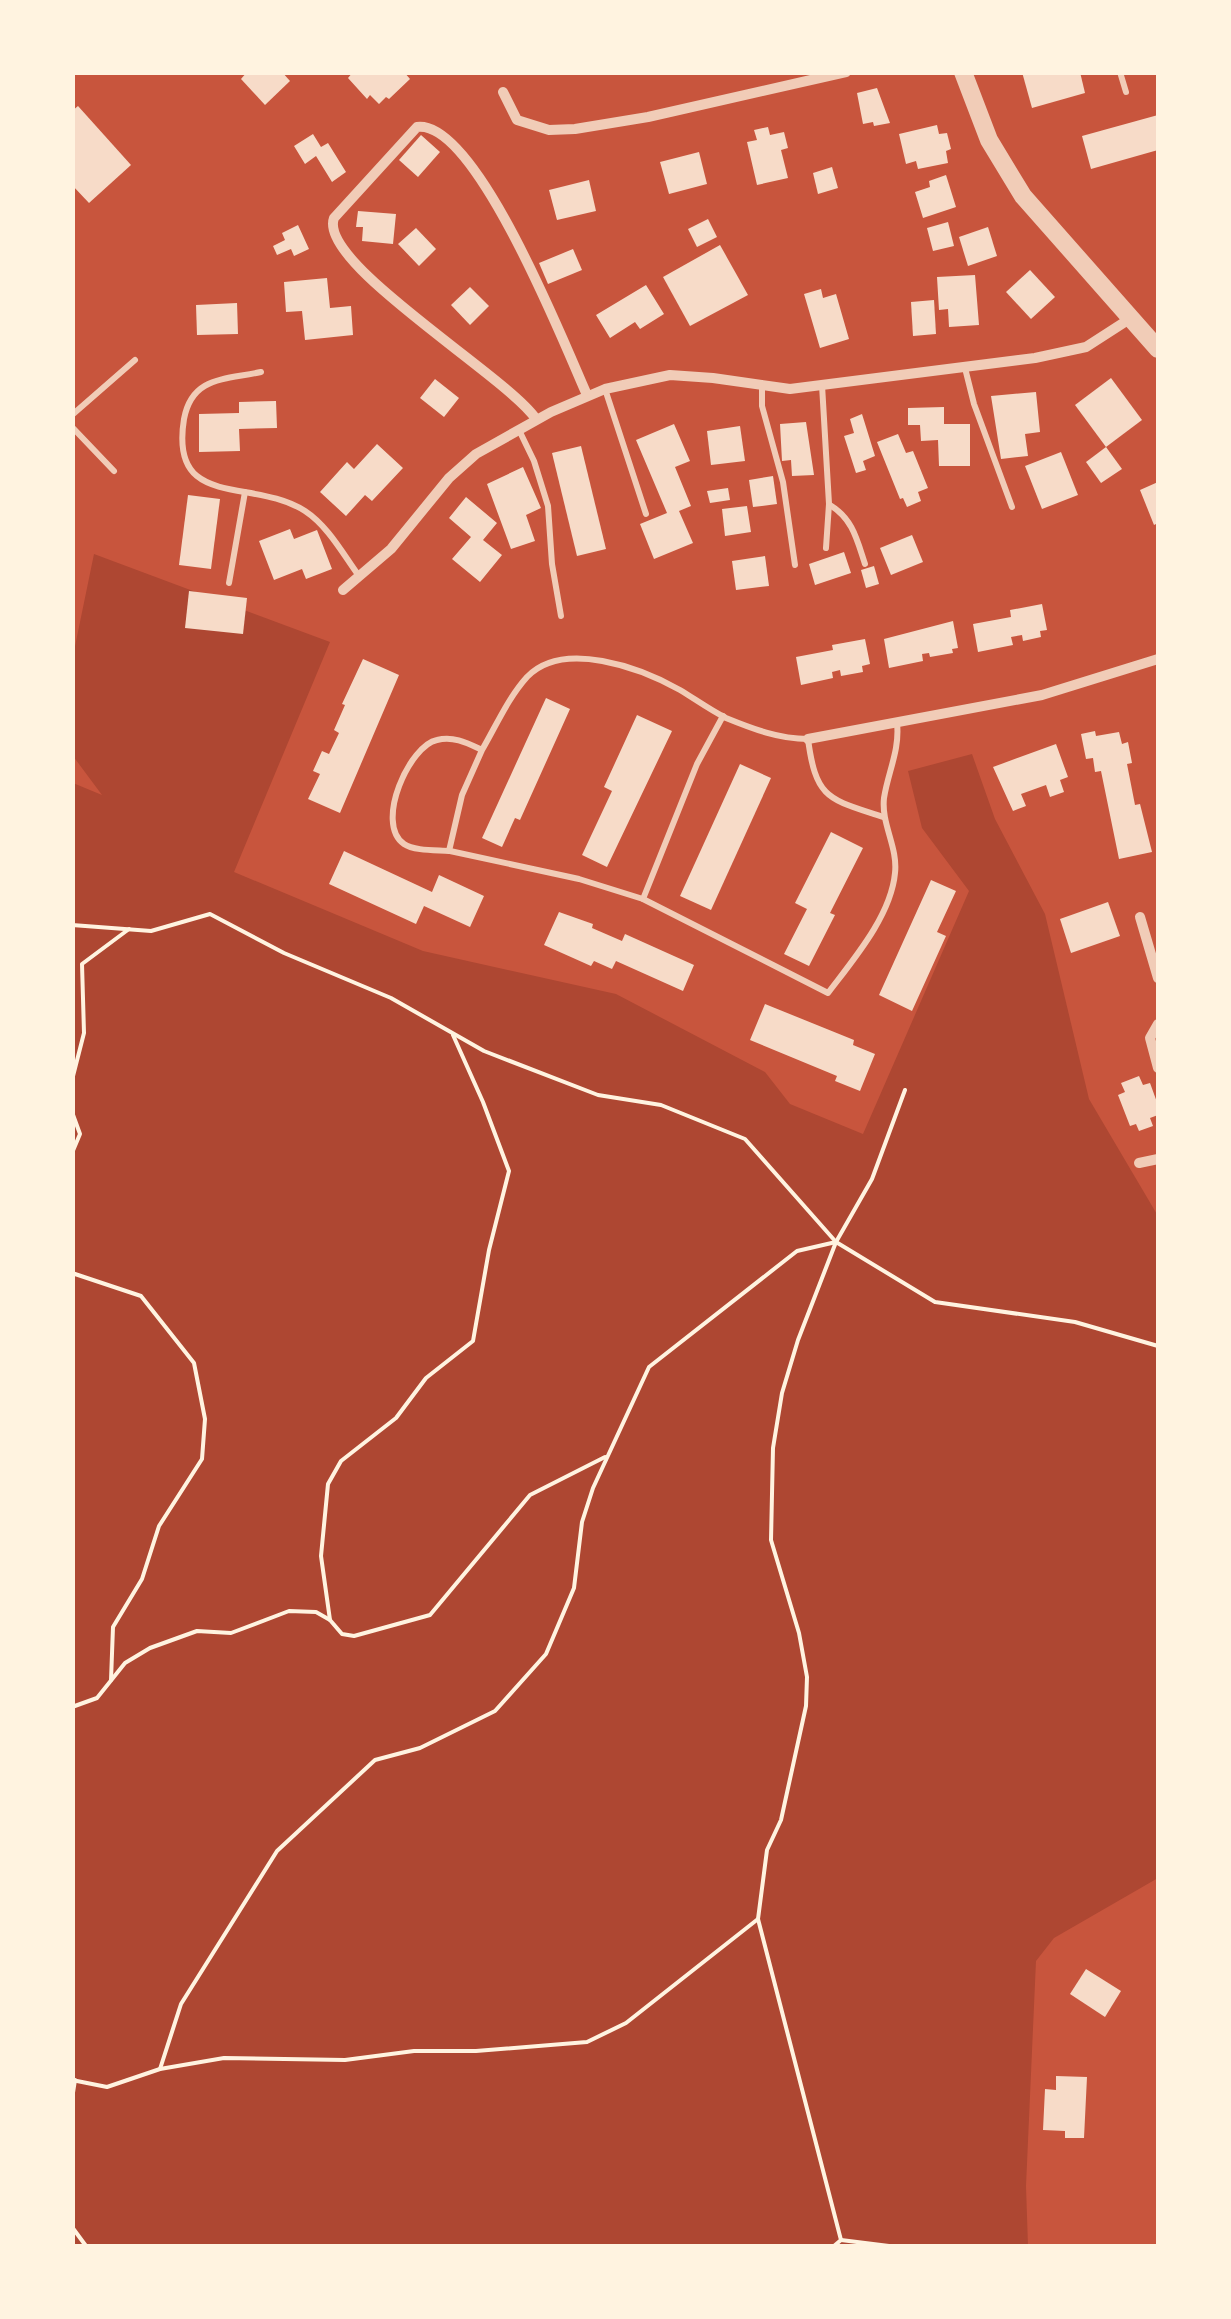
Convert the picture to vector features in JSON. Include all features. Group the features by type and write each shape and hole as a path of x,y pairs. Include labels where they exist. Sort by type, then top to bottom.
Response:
{"street":[{"path":"503,92 517,120 536,128 563,130 648,117 846,72"},
{"path":"963,72 980,118 1012,180 1158,349"},
{"path":"536,419 517,396 387,294 333,235 334,218 417,126 438,132 467,160 490,191 587,396"},
{"path":"343,590 391,549 461,466 536,419 587,396 670,375 790,390 1070,352 1101,340 1131,318"},
{"path":"808,739 1042,695 1158,659"},
{"path":"1140,917 1158,978"},
{"path":"1158,1024 1150,1038 1158,1068"},
{"path":"1138,1164 1158,1159"}],"lane":[{"path":"1120,72 1126,92"},
{"path":"72,415 135,360"},
{"path":"964,367 1012,507"},
{"path":"261,372 198,387 189,400 184,425 184,458 190,472 209,483 288,503 314,518 360,577"},
{"path":"762,386 762,406 783,482 795,565"},
{"path":"822,386 829,504 826,548"},
{"path":"605,390 646,514"},
{"path":"72,427 114,471"},
{"path":"518,429 534,461 548,506 552,564 562,616"},
{"path":"229,583 245,492"},
{"path":"829,504 847,518 865,564"},
{"path":"450,851 462,794 482,750 529,674 551,661 569,659 628,667 676,688 722,716 772,735 808,739 814,776 828,795 883,817"},
{"path":"643,899 697,764 722,716"},
{"path":"482,750 456,739 433,740 422,748 400,784 392,808 396,836 406,846 450,851 579,879 643,899 828,993 867,943 896,872 892,840 883,817 884,796 897,746 896,723"}],"path":[{"path":"72,925 151,931 210,914 284,953 391,998 484,1051 598,1096 661,1105 745,1139 836,1242 935,1302 1075,1322 1158,1346"},
{"path":"72,1080 84,1033 82,964 129,929"},
{"path":"330,1620 321,1556 328,1484 340,1461 396,1418 426,1378 474,1341 489,1250 509,1171 452,1032"},
{"path":"841,2240 758,1920 768,1850 780,1820 806,1706 808,1678 772,1540 773,1448 782,1394 798,1340 836,1242 872,1178 905,1090"},
{"path":"72,1112 80,1134 72,1153"},
{"path":"160,2069 181,2004 277,1852 375,1760 420,1748 495,1711 546,1654 574,1588 582,1522 649,1367 797,1251 836,1242"},
{"path":"72,1274 141,1296 194,1362 205,1419 202,1459 159,1526 142,1579 113,1627 111,1681"},
{"path":"72,1706 97,1698 125,1663 150,1648 196,1631 231,1632 289,1611 316,1612 342,1634 354,1636 430,1615 530,1494 608,1456"},
{"path":"72,2099 74,2080 107,2087 160,2069 224,2058 346,2060 414,2051 533,2048 587,2042 639,2013 758,1920"},
{"path":"72,2226 86,2246"},
{"path":"834,2246 841,2240 889,2246"}],"shaded area":[{"path":"94,554 330,642 234,872 423,951 616,994 765,1072 790,1104 863,1134 969,891 922,828 908,771 972,754 995,819 1045,914 1089,1099 1158,1216 1158,1878 1054,1938 1036,1961 1026,2186 1028,2246 73,2246 73,783 102,795 73,756 73,656"}],"building":[{"path":"247,72 282,72 290,81 265,105 241,79"},
{"path":"353,72 404,72 410,79 379,104 370,95 367,99 348,78"},
{"path":"1022,72 1080,72 1085,93 1032,108"},
{"path":"877,88 890,123 863,124 857,93"},
{"path":"78,106 131,165 89,203 72,185 72,111"},
{"path":"1158,115 1158,150 1091,169 1082,136"},
{"path":"937,125 939,134 947,133 951,149 946,151 948,163 918,169 916,161 906,164 899,134"},
{"path":"768,127 770,135 784,132 788,148 781,150 788,178 757,185 747,142 757,140 754,130"},
{"path":"313,134 321,147 328,143 346,172 332,182 316,156 305,164 294,146"},
{"path":"421,135 440,152 418,177 399,160"},
{"path":"699,152 707,184 669,194 660,162"},
{"path":"832,167 838,188 818,194 813,173"},
{"path":"946,175 956,207 923,218 915,192"},
{"path":"589,180 596,211 557,220 549,190"},
{"path":"358,211 396,214 393,244 362,241 363,227 356,227"},
{"path":"708,219 717,237 697,247 688,229"},
{"path":"948,222 954,246 933,251 927,228"},
{"path":"298,225 309,249 294,256 291,249 277,255 273,246 285,240 282,233"},
{"path":"988,227 997,256 968,266 959,237"},
{"path":"416,228 436,249 419,266 398,244"},
{"path":"720,245 748,295 690,326 663,277"},
{"path":"573,249 582,270 548,284 539,263"},
{"path":"1030,270 1055,297 1031,319 1006,292"},
{"path":"975,275 979,325 949,327 948,309 939,310 937,277"},
{"path":"327,278 330,308 351,306 353,335 305,340 302,311 286,312 284,282"},
{"path":"646,285 664,314 640,329 635,322 610,338 596,315"},
{"path":"470,287 489,306 470,325 451,305"},
{"path":"821,289 823,298 836,294 849,339 820,348 804,294"},
{"path":"934,300 936,334 913,336 911,302"},
{"path":"237,303 238,334 197,335 196,305"},
{"path":"1111,378 1142,420 1106,447 1075,405"},
{"path":"435,379 459,398 444,417 420,398"},
{"path":"1036,392 1040,432 1025,434 1028,456 1001,459 991,396"},
{"path":"276,401 277,428 239,429 240,451 199,452 199,414 239,413 239,402"},
{"path":"944,407 944,424 970,424 970,466 939,466 938,440 921,441 920,425 908,425 908,408"},
{"path":"862,414 875,456 863,461 866,470 856,473 844,436 854,433 850,419"},
{"path":"806,422 814,475 792,476 791,460 782,461 780,424"},
{"path":"674,424 690,461 675,467 691,506 679,511 693,543 654,559 640,524 667,513 636,440"},
{"path":"740,426 745,461 711,465 707,431"},
{"path":"898,434 906,453 913,451 928,488 918,492 921,501 907,507 900,499 877,442"},
{"path":"377,444 403,468 372,501 365,495 346,516 320,492 347,462 354,469"},
{"path":"581,446 606,549 577,556 552,453"},
{"path":"1106,447 1122,469 1101,483 1086,462"},
{"path":"1061,452 1078,495 1042,509 1025,466"},
{"path":"523,467 541,508 526,515 535,541 511,549 487,484"},
{"path":"773,476 777,504 753,507 749,480"},
{"path":"1158,482 1158,523 1154,525 1140,490"},
{"path":"728,488 730,500 710,503 707,491"},
{"path":"188,495 220,499 211,569 179,565"},
{"path":"466,497 497,523 483,540 502,555 480,582 452,559 471,537 449,518"},
{"path":"747,506 751,532 725,536 722,509"},
{"path":"290,529 294,539 317,530 332,569 306,579 302,569 274,580 259,541"},
{"path":"912,535 923,562 891,575 880,548"},
{"path":"844,552 851,573 815,585 809,564"},
{"path":"765,556 769,586 736,590 732,561"},
{"path":"874,566 879,584 866,588 861,570"},
{"path":"189,591 247,598 243,634 185,628"},
{"path":"1042,604 1047,630 1040,631 1041,637 1023,641 1022,635 1011,637 1013,645 978,652 973,624 1011,617 1010,610"},
{"path":"953,621 958,648 952,649 953,653 930,657 929,653 922,654 923,661 889,668 884,639"},
{"path":"865,639 870,664 862,666 863,672 841,676 840,670 832,672 833,678 801,685 796,657"},
{"path":"363,659 399,675 340,813 308,799 320,774 313,771 322,751 329,754 339,733 334,730 345,705 342,704"},
{"path":"546,698 570,709 520,820 515,818 502,847 482,838"},
{"path":"637,715 672,731 607,867 582,855 612,791 604,787"},
{"path":"1095,731 1096,736 1119,732 1122,744 1128,742 1132,763 1127,764 1135,805 1140,804 1152,852 1119,859 1101,771 1095,772 1093,758 1086,759 1081,734"},
{"path":"1056,744 1068,777 1060,780 1064,792 1050,797 1046,785 1021,794 1026,806 1013,811 993,767"},
{"path":"740,764 771,778 711,910 680,896"},
{"path":"831,832 863,848 809,966 784,954 807,909 795,903"},
{"path":"344,851 432,892 439,875 484,896 470,927 424,906 416,924 329,884"},
{"path":"931,880 956,891 937,932 946,936 912,1011 879,995"},
{"path":"1108,902 1120,936 1071,953 1060,919"},
{"path":"559,912 593,924 592,928 622,941 625,934 694,965 683,991 616,961 612,969 594,961 591,966 544,945"},
{"path":"765,1004 854,1040 853,1045 875,1054 860,1091 835,1081 837,1076 750,1040"},
{"path":"1139,1076 1143,1085 1150,1083 1158,1115 1150,1118 1153,1126 1139,1131 1136,1124 1130,1126 1118,1095 1125,1092 1121,1083"},
{"path":"1086,1969 1121,1991 1105,2017 1070,1994"},
{"path":"1056,2076 1087,2077 1084,2138 1065,2138 1065,2131 1043,2130 1045,2089 1056,2090"}]}
